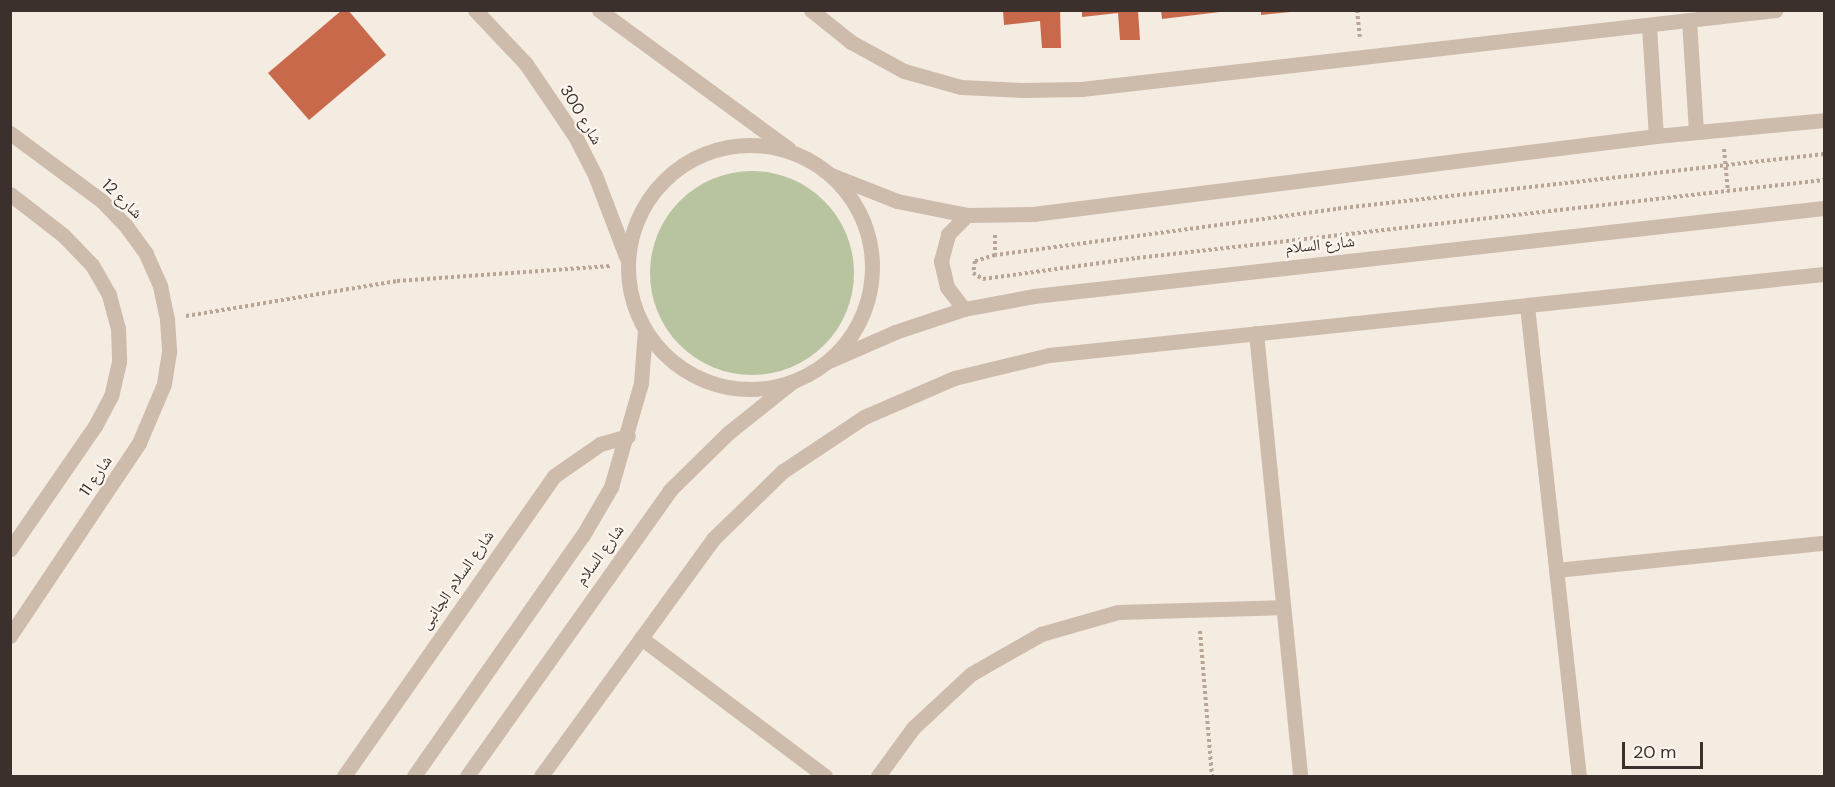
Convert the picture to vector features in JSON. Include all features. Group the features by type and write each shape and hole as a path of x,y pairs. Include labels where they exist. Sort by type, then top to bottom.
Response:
{"street":[{"name":"شارع 300","path":"476,10 526,64 569,127 595,175 627,260"},
{"path":"599,10 794,153 831,175 897,201 967,215 1033,214 1656,136 1824,120"},
{"path":"811,10 851,42 903,71 961,87 1021,90 1081,89 1776,10"},
{"path":"1689,20 1696,132"},
{"path":"1649,26 1656,136"},
{"name":"شارع 12","path":"10,134 102,201 126,226 146,254 160,286 167,320"},
{"path":"794,153 758,145 720,148 686,163 657,188 637,219 627,260 632,299 645,330 673,362 709,382 751,389 792,382 829,361 856,329 871,290 872,248 858,208 831,175"},
{"name":"شارع 11","path":"10,194 63,235 92,265 109,295 118,328 119,362 111,396 95,426 10,549"},
{"name":"شارع السلام","path":"829,361 896,332 964,309 1034,296 1824,208"},
{"path":"964,309 947,287 941,261 948,234 967,215"},
{"path":"541,777 713,539 783,471 864,417 954,378 1049,355 1824,274"},
{"path":"1527,306 1579,777"},
{"name":"شارع 11","path":"10,636 154,415 167,363 167,320"},
{"name":"شارع السلام","path":"414,777 584,535 610,488 628,436 641,384 645,330"},
{"path":"1256,333 1300,777"},
{"name":"شارع السلام","path":"467,777 670,490 728,433 792,382"},
{"name":"شارع السلام الجانبى","path":"344,777 554,476 600,444 628,436"},
{"path":"1556,570 1824,543"},
{"path":"878,777 913,728 971,674 1041,634 1118,612 1283,607"},
{"path":"641,638 825,777"}],"path":[{"path":"1723,130 1730,218"},
{"path":"1824,154 1336,209 995,255 975,261 973,273 983,279 1137,258 1824,180"},
{"path":"167,320 397,281 627,260"},
{"path":"1198,610 1212,777"}],"green space":[{"path":"752,171 782,175 800,183 817,194 831,208 850,243 854,273 850,303 842,321 831,338 817,352 782,371 752,375 722,371 704,363 687,352 673,338 654,303 650,273 654,243 662,225 673,208 687,194 722,175"}],"building":[{"path":"342,10 348,10 386,55 309,120 268,73"},
{"path":"1003,10 1060,10 1061,48 1042,48 1040,21 1004,25"},
{"path":"1082,10 1138,10 1140,40 1120,40 1118,13 1082,17"},
{"path":"1161,10 1220,10 1220,12 1162,19"},
{"path":"1261,10 1290,10 1290,12 1261,15"}]}
